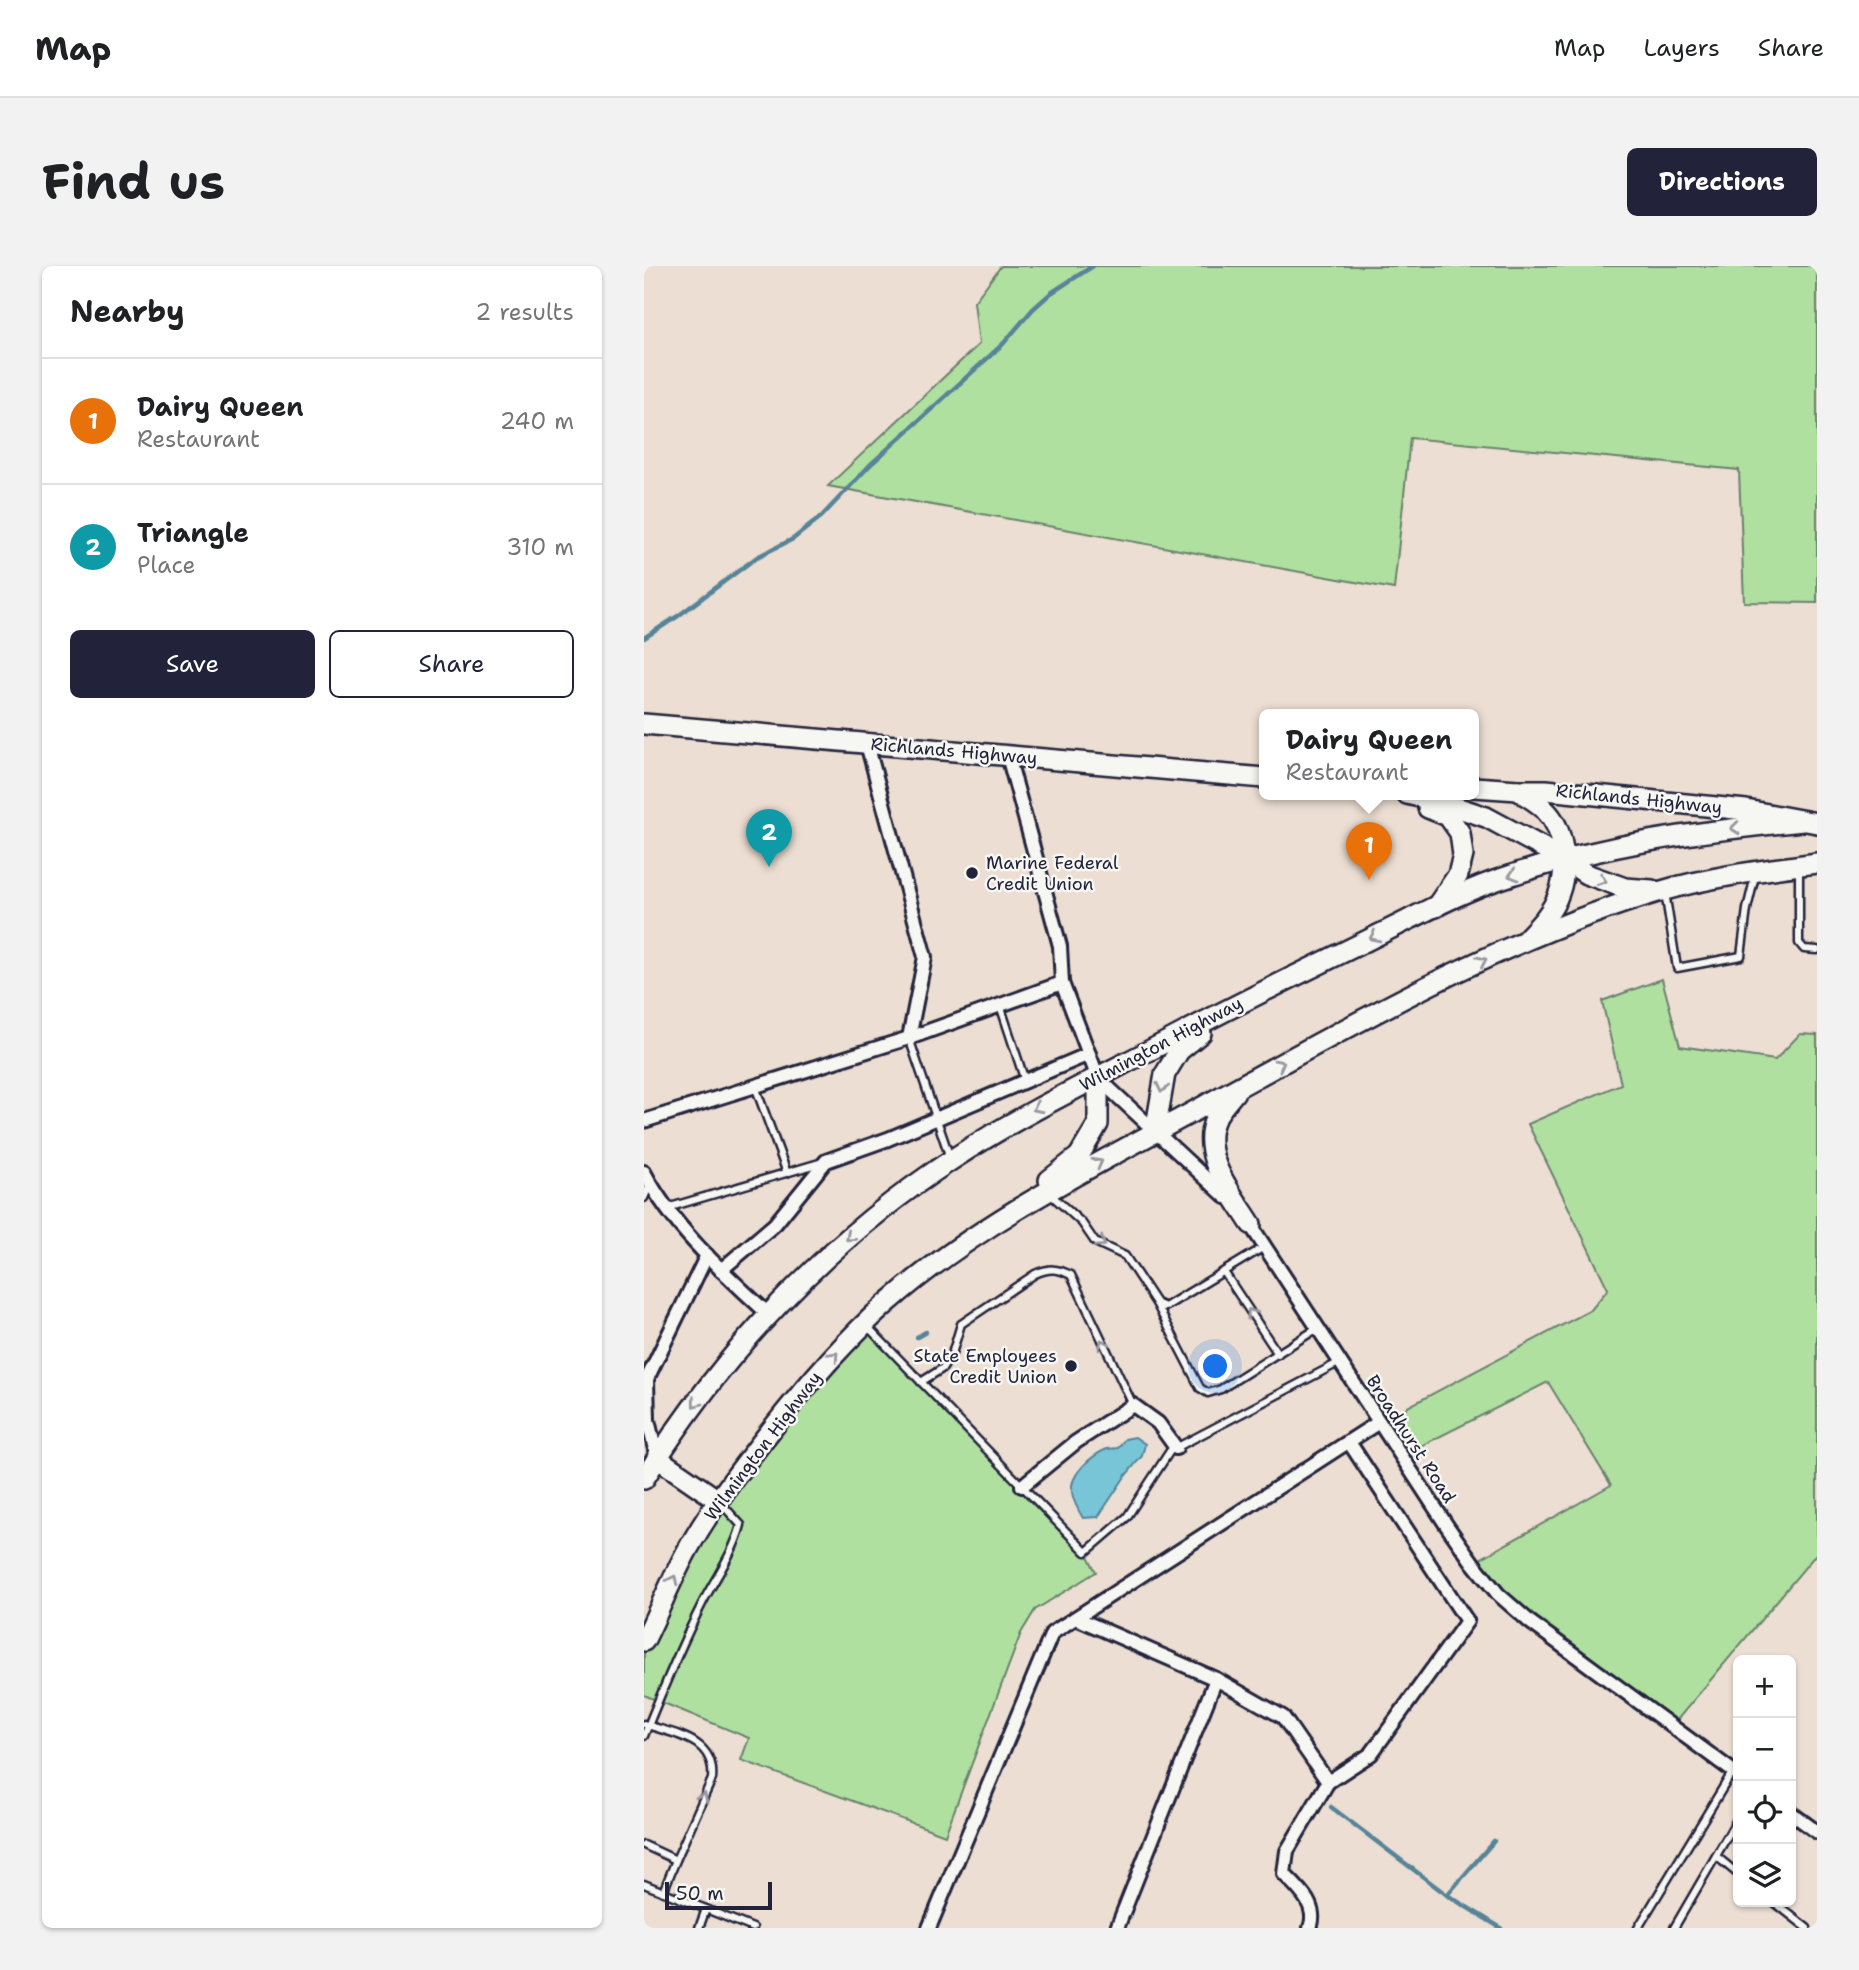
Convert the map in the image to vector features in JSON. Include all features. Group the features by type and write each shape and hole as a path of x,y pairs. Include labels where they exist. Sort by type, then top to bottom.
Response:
{"main road":[{"name":"Richlands Highway","path":"644,724 1259,778"},
{"name":"Richlands Highway","path":"1479,787 1546,790 1745,810 1810,822"},
{"path":"1518,790 1546,810 1561,834 1564,859 1560,892 1545,919 1523,942"},
{"path":"1409,800 1448,816 1460,833 1463,855 1458,875 1435,908"},
{"path":"1432,800 1486,817 1564,859 1586,874 1625,888 1663,891 1808,864"},
{"name":"Wilmington Highway","path":"644,1479 688,1413 768,1314 828,1256 881,1210 951,1160 1025,1115 1239,1003 1502,878 1619,846 1701,831 1810,822"},
{"name":"Wilmington Highway","path":"644,1641 687,1550 718,1500 791,1405 835,1353 936,1263 1014,1210 1366,1018 1523,942 1594,913 1663,891"},
{"path":"1155,1132 1165,1074 1178,1051 1239,1003"},
{"path":"1014,1210 1079,1156 1098,1125 1098,1078"},
{"path":"1240,1086 1213,1121 1210,1144 1218,1170 1251,1224"},
{"path":"657,1458 718,1500"}],"street":[{"path":"867,744 925,957 909,1038"},
{"path":"1008,756 1060,946 1062,984 1098,1078"},
{"path":"644,1121 909,1038 1062,984"},
{"path":"721,1270 775,1224 826,1161 935,1119 1089,1054"},
{"name":"Broadhurst Road","path":"1098,1078 1216,1186 1251,1224 1473,1563 1498,1594 1533,1624 1733,1771"},
{"path":"647,1178 667,1208 707,1255 768,1314"},
{"path":"657,1458 648,1420 645,1378 707,1255"},
{"path":"1022,1486 1076,1442 1133,1405 1158,1423 1176,1448"},
{"path":"929,1928 1052,1633 1379,1422"},
{"path":"1310,1928 1312,1921 1307,1897 1284,1874 1286,1851 1328,1782 1371,1754 1467,1621 1349,1442"},
{"path":"1076,1618 1216,1679 1283,1717 1328,1782"},
{"path":"1117,1928 1216,1679"},
{"path":"1796,1817 1817,1832"}],"lane":[{"path":"1808,864 1800,943 1804,949 1817,950"},
{"path":"1663,891 1677,968 1741,956 1747,909 1756,872"},
{"path":"1000,1005 1025,1081"},
{"path":"909,1038 951,1160"},
{"path":"755,1086 787,1173"},
{"path":"667,1208 826,1161"},
{"path":"644,1198 647,1178"},
{"path":"1047,1192 1073,1212 1095,1242 1125,1256 1156,1303 1200,1388 1208,1393 1221,1390 1318,1328"},
{"path":"1156,1303 1165,1307 1266,1247"},
{"path":"921,1382 943,1368 951,1354 961,1324 1035,1274 1048,1269 1059,1269 1071,1275 1133,1405"},
{"path":"1224,1272 1278,1354"},
{"path":"865,1324 1086,1552 1127,1517 1170,1451 1340,1362"},
{"path":"644,1736 646,1724 667,1678 737,1539 741,1525 718,1500"},
{"path":"646,1724 692,1739 702,1747 712,1770 712,1779 663,1892"},
{"path":"1638,1928 1733,1778"},
{"path":"1674,1928 1733,1827"},
{"path":"644,1845 676,1860"},
{"path":"1716,1856 1733,1870"},
{"path":"644,1884 753,1928"},
{"path":"1780,1907 1807,1928"},
{"path":"699,1928 706,1909"}],"green space":[{"path":"1001,266 1817,266 1817,603 1744,602 1739,470 1410,438 1394,589 828,486 979,344 974,302"},
{"path":"1662,979 1680,1046 1775,1060 1800,1034 1817,1035 1817,1553 1672,1726 1530,1622 1473,1563 1611,1485 1548,1382 1401,1456 1379,1422 1591,1310 1608,1289 1528,1124 1621,1084 1602,1001"},
{"path":"865,1324 1086,1552 1096,1572 1035,1610 1021,1633 945,1835 741,1760 749,1738 644,1695 644,1641 687,1550"}],"water":[{"path":"1135,1437 1145,1444 1142,1456 1098,1517 1083,1518 1072,1492 1074,1479 1089,1461 1101,1452 1118,1448 1125,1439"}],"waterway":[{"path":"644,638 757,557 793,539 822,516 870,465 1003,344 1033,309 1051,293 1093,266"},
{"path":"917,1337 926,1332"},
{"path":"1331,1807 1447,1895 1501,1928"},
{"path":"1447,1895 1494,1841"}],"place":[{"name":"Triangle","path":"769,867"},
{"name":"Marine Federal Credit Union","path":"972,873"},
{"name":"Dairy Queen","path":"1369,880"},
{"name":"State Employees Credit Union","path":"1071,1366"}]}
